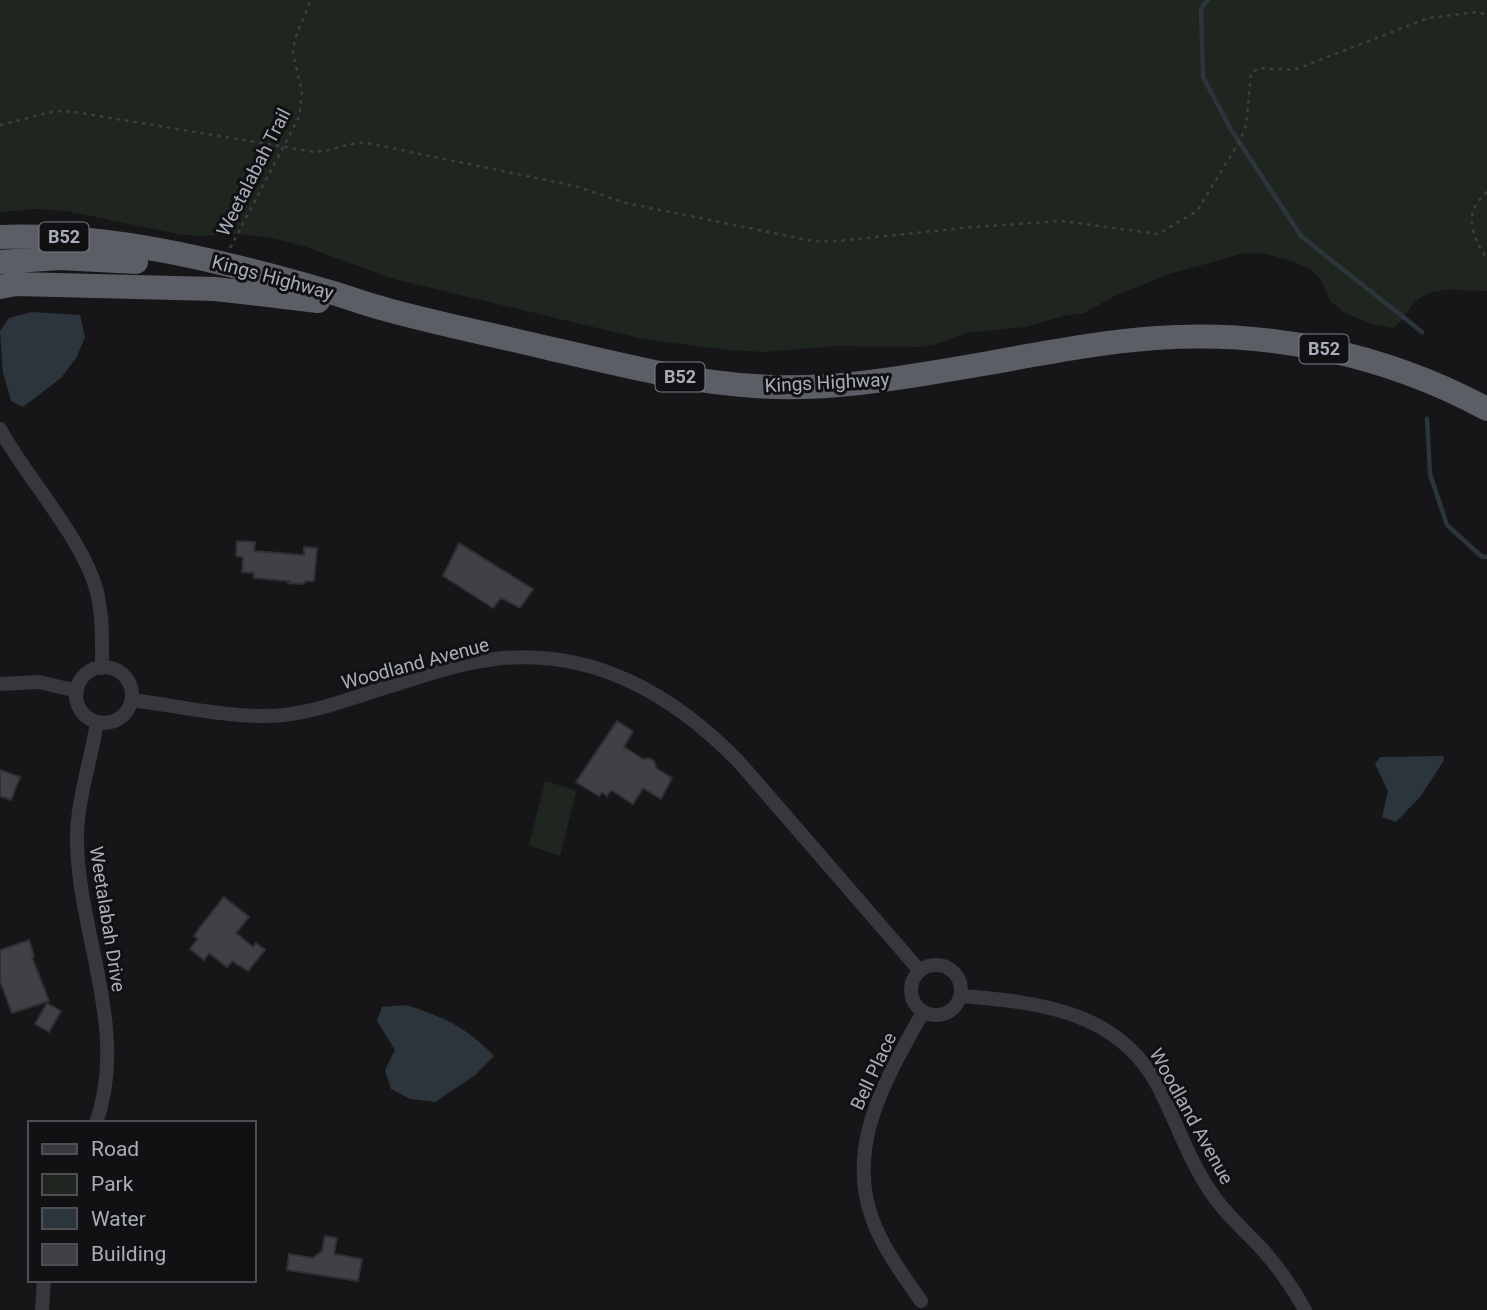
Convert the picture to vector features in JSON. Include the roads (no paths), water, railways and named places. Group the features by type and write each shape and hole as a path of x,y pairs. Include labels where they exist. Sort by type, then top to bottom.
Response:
{"highway":[{"name":"Kings Highway","path":"0,237 60,237 127,245 223,263 327,291 378,308 702,381 805,387 857,383 1122,341 1198,336 1250,338 1318,347 1376,362 1428,381 1487,409"},
{"name":"Kings Highway","path":"0,262 92,258 171,266 350,304 215,289 16,284 0,286"},
{"path":"1428,381 1487,401"}],"street":[{"path":"0,248 39,244 127,245"},
{"path":"0,429 81,554 92,576 100,612 102,668"},
{"name":"Woodland Avenue","path":"131,700 233,713 282,715 343,702 469,663 496,659 552,659 577,663 604,672 653,691 710,732 920,971"},
{"path":"102,668 114,670 125,677 131,687 131,700 119,719 108,723 97,722 82,712 77,691 80,681 87,674 102,668"},
{"path":"0,684 39,682 77,691"},
{"name":"Weetalabah Drive","path":"96,1121 104,1089 107,1045 98,978 79,878 76,841 97,722"},
{"path":"937,965 953,971 962,987 961,996 951,1012 932,1016 917,1007 911,984 920,971 937,965"},
{"name":"Woodland Avenue","path":"961,996 1025,1003 1077,1016 1105,1029 1135,1053 1159,1089 1186,1149 1211,1192 1275,1264 1305,1310"},
{"name":"Bell Place","path":"921,1301 880,1238 871,1217 863,1182 865,1143 872,1114 923,1012"},
{"path":"42,1310 44,1282"}],"water":[{"path":"32,312 80,315 85,337 76,358 61,378 23,407 11,401 3,373 0,331 9,318"},
{"path":"1444,756 1443,762 1420,797 1396,822 1382,817 1388,791 1375,764 1380,757"},
{"path":"406,1005 454,1024 494,1056 474,1076 435,1102 410,1099 391,1089 385,1070 395,1050 377,1021 382,1007"}],"waterway":[{"path":"1208,0 1201,8 1203,77 1230,128 1301,236 1422,332"},
{"path":"1427,419 1430,474 1447,525 1481,556 1487,557"}]}
